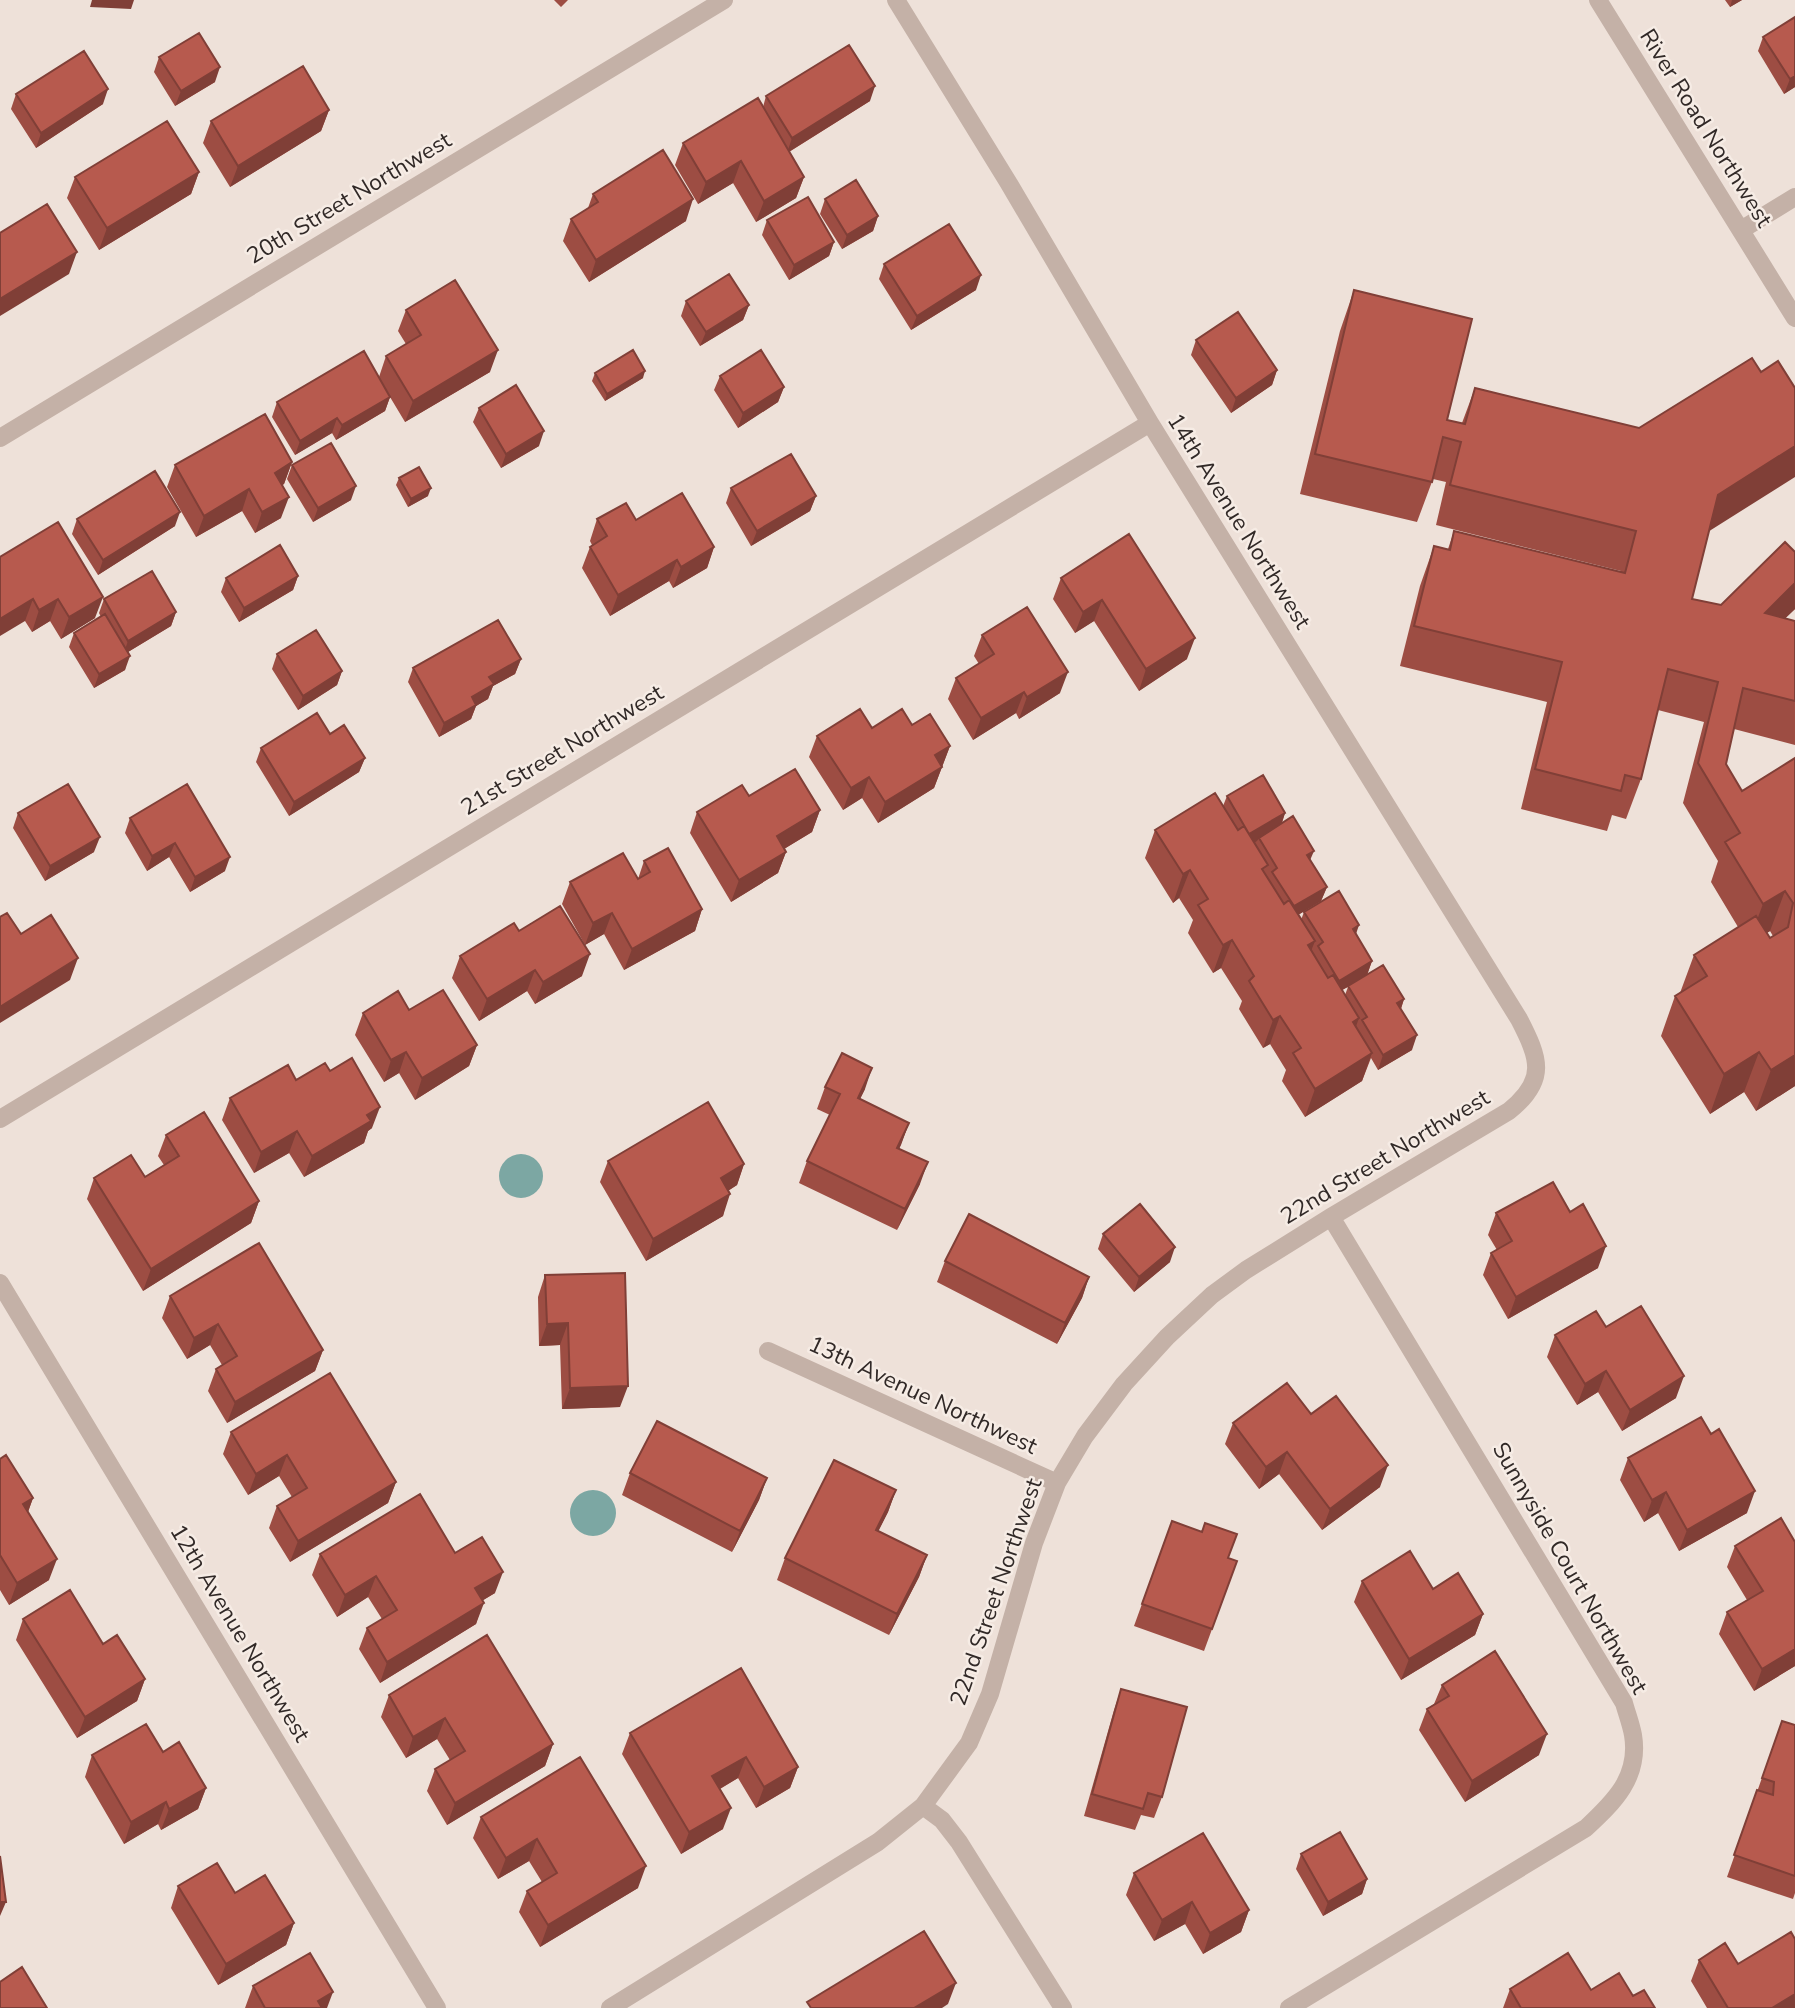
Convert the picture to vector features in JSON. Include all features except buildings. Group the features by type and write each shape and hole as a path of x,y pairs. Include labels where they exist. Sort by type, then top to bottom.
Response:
{"street":[{"name":"20th Street Northwest","path":"0,438 724,0"},
{"name":"14th Avenue Northwest","path":"895,0 1008,182 1150,423 1519,1019 1535,1052 1537,1069"},
{"name":"River Road Northwest","path":"1598,0 1795,318"},
{"path":"1741,230 1795,197"},
{"name":"21st Street Northwest","path":"0,1119 1150,423"},
{"name":"22nd Street Northwest","path":"610,2008 878,1842 923,1806 969,1742 990,1694 1034,1543 1057,1483 1085,1436 1124,1384 1167,1337 1212,1295 1246,1270 1331,1217 1510,1111 1524,1100 1537,1069"},
{"name":"Sunnyside Court Northwest","path":"1289,2008 1586,1828 1615,1802 1632,1769 1634,1736 1624,1703 1331,1217"},
{"name":"12th Avenue Northwest","path":"0,1283 437,2008"},
{"name":"13th Avenue Northwest","path":"768,1350 1057,1483"},
{"path":"923,1806 942,1820 959,1842 1063,2008"}],"water":[{"path":"521,1154 530,1155 537,1160 542,1167 542,1185 537,1192 530,1197 521,1198 512,1197 505,1192 500,1185 499,1176 500,1167 505,1160 512,1155"},
{"path":"593,1490 610,1496 616,1513 610,1530 593,1536 576,1530 570,1513 576,1496"}]}
